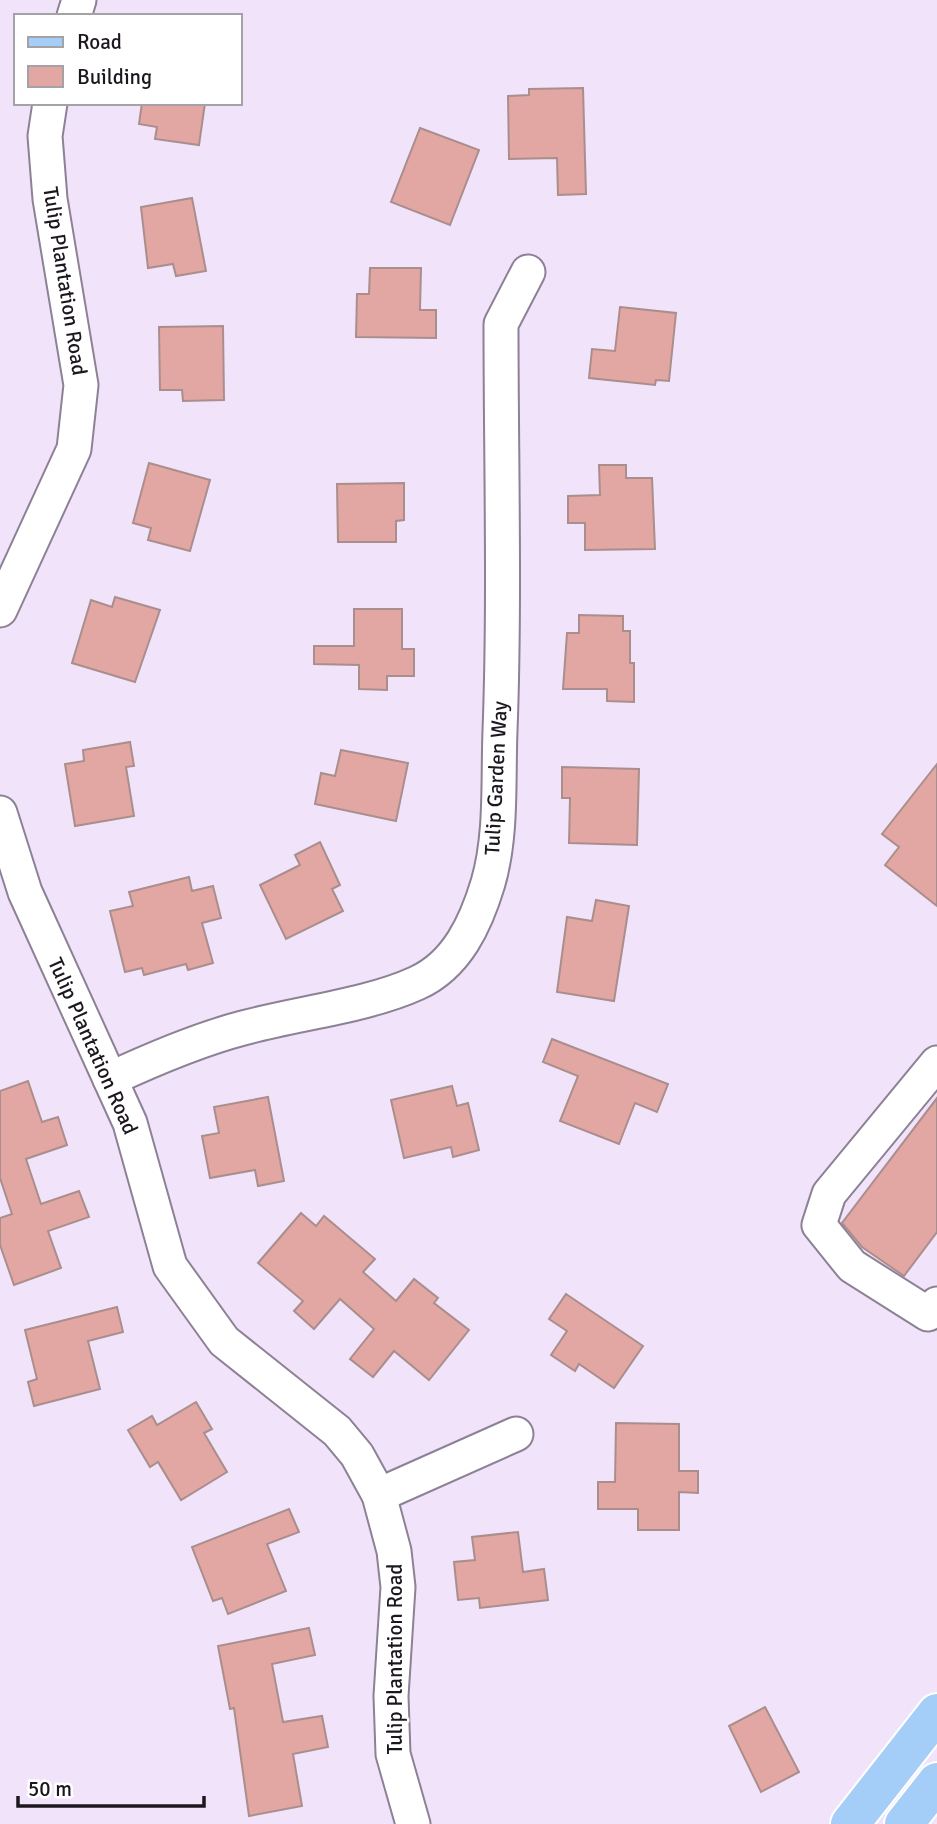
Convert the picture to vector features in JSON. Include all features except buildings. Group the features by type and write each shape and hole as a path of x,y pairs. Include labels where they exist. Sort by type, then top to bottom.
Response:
{"main road":[{"path":"850,1824 937,1713"},
{"path":"904,1824 937,1782"}],"street":[{"name":"Tulip Plantation Road","path":"0,610 74,449 81,385 73,320 50,199 45,136 50,105"},
{"name":"Tulip Garden Way","path":"110,1079 161,1055 242,1028 360,1000 418,983 447,962 466,941 488,883 495,842 501,696 501,324 528,272"},
{"name":"Tulip Plantation Road","path":"0,813 24,892 130,1123 170,1266 224,1340 337,1431 357,1455 379,1495 394,1551 398,1587 391,1696 393,1754 413,1824"},
{"path":"937,1063 829,1195 819,1225 852,1266 928,1314 937,1304"},
{"path":"379,1495 516,1434"}]}
